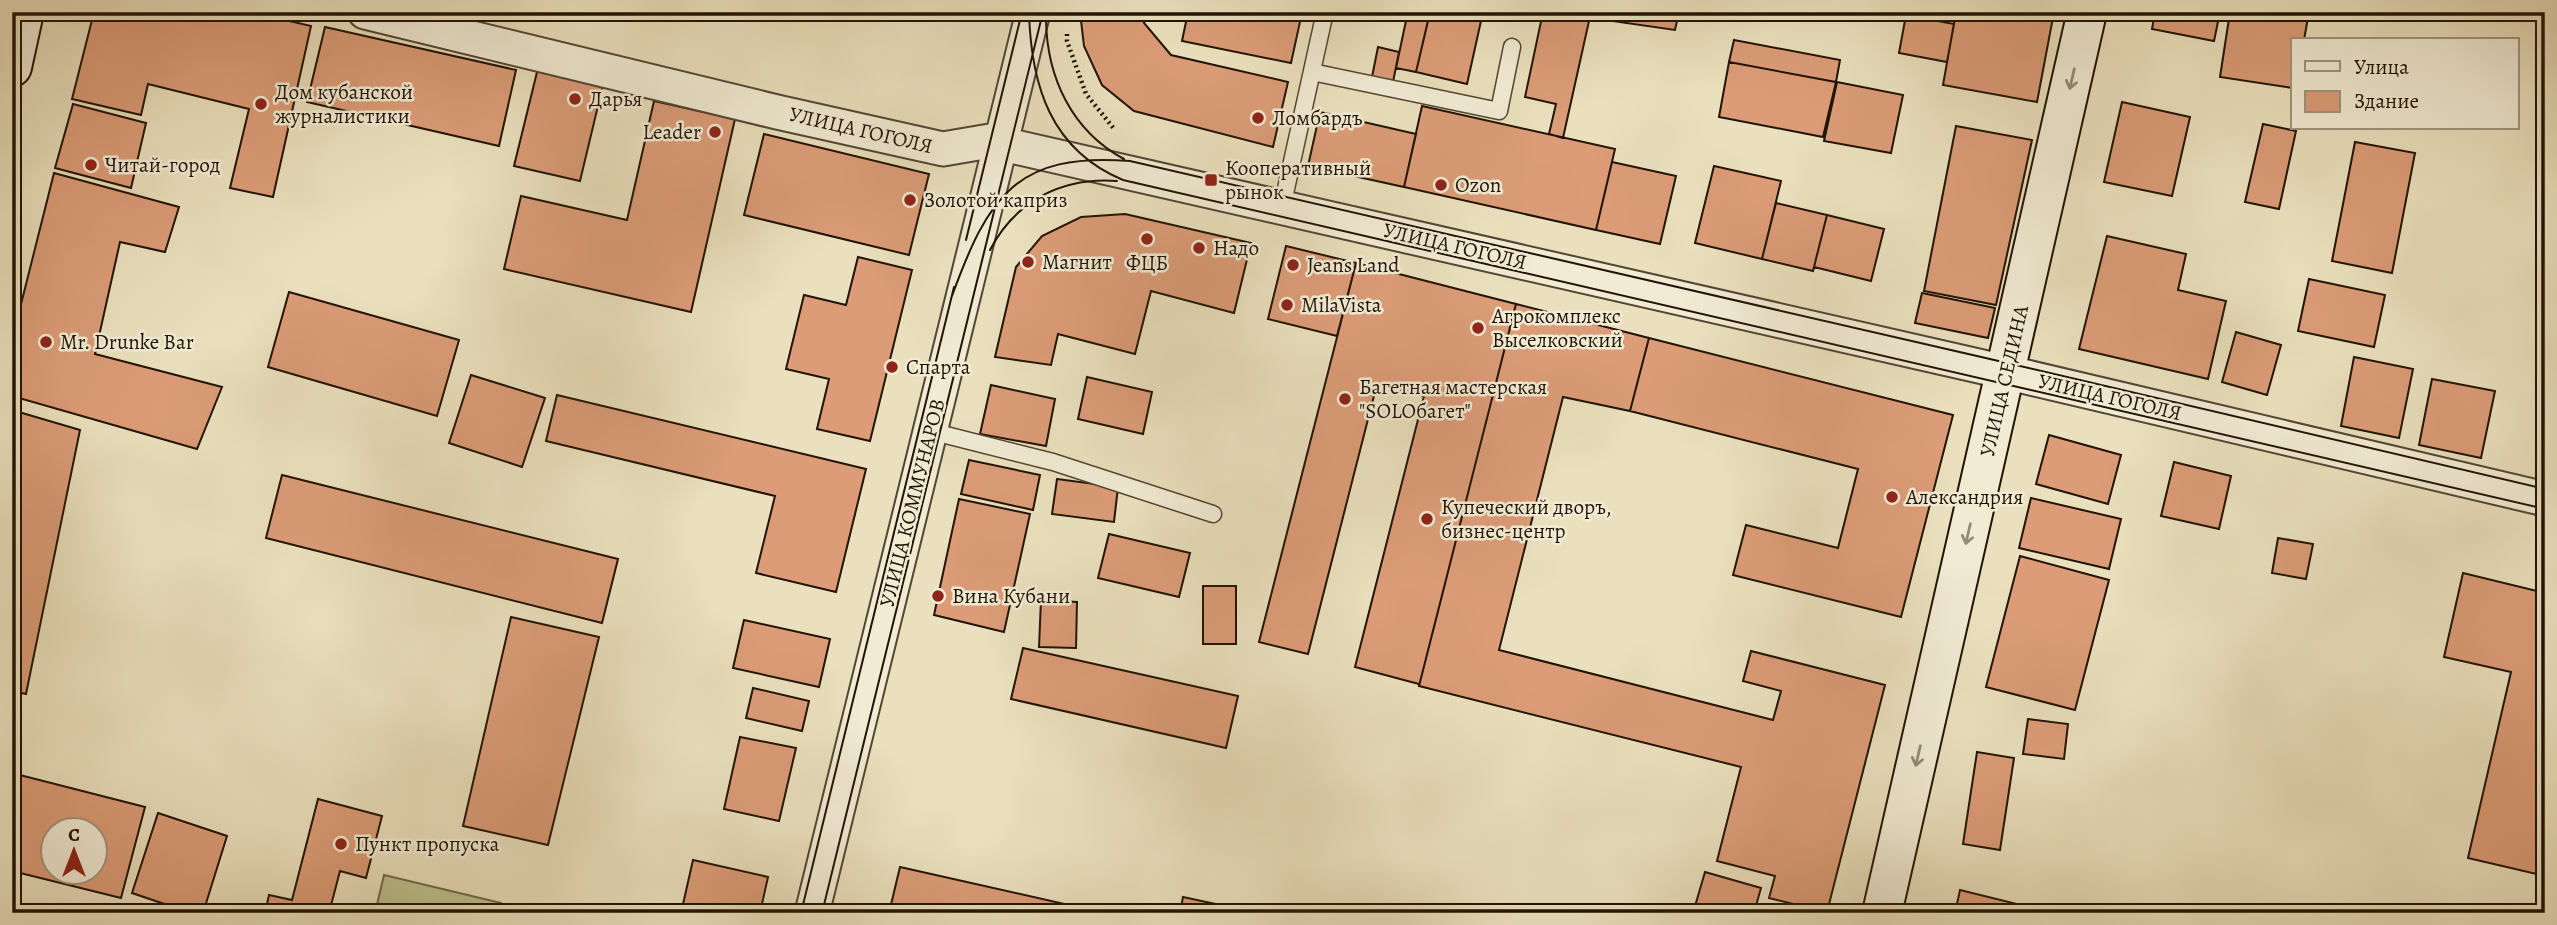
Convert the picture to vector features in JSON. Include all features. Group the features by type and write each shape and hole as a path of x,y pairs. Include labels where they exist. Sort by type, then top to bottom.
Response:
{"main road":[{"path":"12,67 23,12"},
{"name":"УЛИЦА СЕДИНА","path":"1882,913 2087,12"}],"street":[{"name":"УЛИЦА ГОГОЛЯ","path":"365,12 777,112 943,149 990,141 2005,372 2545,499"},
{"name":"УЛИЦА КОММУНАРОВ","path":"812,913 1033,12"}],"lane":[{"path":"1282,207 1325,12"},
{"path":"1312,72 1499,111 1512,47"},
{"path":"930,431 1054,462 1213,514"}],"path":[{"path":"1067,31 1067,41 1086,94 1112,129 1124,134"}],"green space":[{"path":"384,875 501,903 499,913 375,913"}],"building":[{"name":"Дом кубанской журналистики","path":"94,12 251,12 311,26 273,197 230,188 249,109 148,84 141,115 72,99"},
{"path":"1080,12 1147,12 1144,23 1171,55 1288,82 1273,147 1134,111 1102,85 1084,46"},
{"path":"1188,12 1279,12 1301,17 1291,63 1182,41"},
{"path":"1430,12 1483,12 1467,84 1416,72"},
{"path":"1543,12 1591,12 1563,138 1549,134 1556,104 1525,97"},
{"path":"1613,12 1679,12 1675,30 1612,21"},
{"path":"1956,12 2054,12 2037,102 1943,85"},
{"path":"2155,12 2220,12 2214,41 2152,29"},
{"path":"2230,12 2309,12 2304,38 2291,38 2291,88 2220,77"},
{"path":"1906,15 1954,24 1947,62 1899,53"},
{"path":"1407,16 1428,21 1416,72 1396,68"},
{"path":"325,27 516,70 499,146 307,102"},
{"path":"1734,40 1840,60 1836,82 1729,62"},
{"path":"1378,47 1399,52 1393,82 1372,77"},
{"path":"1729,62 1836,82 1823,137 1719,117"},
{"path":"538,68 603,85 580,181 514,166"},
{"path":"1837,82 1903,95 1891,153 1824,141"},
{"path":"654,101 735,119 691,312 504,269 521,196 627,220"},
{"path":"2122,102 2190,117 2172,196 2104,182"},
{"path":"73,104 146,123 131,188 55,168"},
{"path":"1422,106 1615,149 1596,230 1404,187"},
{"path":"1320,112 1416,134 1404,187 1308,166"},
{"path":"2263,124 2296,131 2279,209 2245,202"},
{"path":"1956,126 2032,140 1996,305 1924,291"},
{"path":"764,134 929,174 909,255 744,215"},
{"path":"2355,142 2415,153 2392,273 2332,261"},
{"path":"1612,162 1676,176 1660,244 1596,230"},
{"path":"1714,166 1781,181 1762,259 1695,243"},
{"path":"54,173 179,207 165,252 120,242 95,354 222,387 197,449 12,396 12,340"},
{"path":"1776,203 1827,215 1813,271 1762,259"},
{"path":"1125,214 1251,243 1234,313 1151,291 1135,354 1058,334 1051,365 995,357 1016,267 1042,236 1081,217"},
{"path":"1827,215 1884,229 1871,281 1814,267"},
{"path":"2107,236 2186,254 2178,290 2226,301 2208,379 2079,349"},
{"path":"1286,246 1356,263 1337,336 1268,319"},
{"path":"858,257 912,270 870,441 817,429 829,379 786,369 804,295 846,305"},
{"name":"Купеческий дворъ, бизнес-центр","path":"1356,263 1516,304 1419,686 1355,667 1424,396 1377,384 1308,654 1259,642"},
{"path":"2309,279 2385,295 2374,347 2298,331"},
{"path":"289,292 459,340 437,416 268,367"},
{"path":"1922,293 1995,308 1988,338 1915,323"},
{"path":"1516,304 1649,338 1630,411 1563,397 1499,650 1773,720 1781,691 1743,681 1751,651 1885,685 1827,912 1769,898 1775,876 1717,861 1741,767 1419,686"},
{"path":"2236,332 2281,345 2267,395 2222,382"},
{"name":"Александрия","path":"1649,338 1953,415 1901,617 1733,575 1746,525 1838,548 1858,469 1630,411"},
{"path":"2354,357 2413,369 2399,438 2341,426"},
{"path":"471,375 545,398 522,467 449,443"},
{"path":"1087,377 1152,392 1143,434 1078,419"},
{"path":"2432,379 2495,391 2481,458 2419,445"},
{"path":"991,385 1055,399 1046,446 980,434"},
{"path":"557,395 866,469 836,592 756,573 775,496 546,441"},
{"path":"12,410 80,430 26,694 12,691"},
{"path":"2049,435 2121,455 2108,504 2036,484"},
{"path":"969,460 1040,475 1033,510 961,494"},
{"path":"2174,462 2231,476 2219,529 2161,516"},
{"path":"282,475 618,559 602,623 266,538"},
{"path":"1057,479 1118,487 1114,522 1052,514"},
{"path":"2031,498 2121,519 2109,569 2019,548"},
{"path":"959,499 1030,514 1004,632 934,615"},
{"path":"1109,534 1190,553 1179,597 1098,578"},
{"path":"2278,538 2313,544 2306,579 2272,573"},
{"path":"2020,556 2109,580 2075,710 1986,687"},
{"path":"2463,573 2545,593 2545,876 2468,858 2511,672 2444,657"},
{"path":"1203,586 1236,586 1236,644 1203,644"},
{"path":"1041,600 1077,602 1076,648 1039,647"},
{"path":"511,617 599,637 548,845 463,826"},
{"path":"744,620 830,639 819,687 733,668"},
{"path":"1023,648 1238,696 1226,748 1011,699"},
{"path":"753,688 809,701 802,731 746,718"},
{"path":"2028,719 2068,724 2064,759 2023,754"},
{"path":"740,737 796,748 779,821 724,809"},
{"path":"1977,752 2014,758 2000,850 1963,844"},
{"path":"12,773 145,807 121,898 73,886 108,886 108,816 38,816 38,877 12,871"},
{"name":"Пункт пропуска","path":"318,799 382,816 366,878 340,871 329,913 265,913 269,895 292,900"},
{"path":"158,813 227,836 203,913 191,913 132,893"},
{"path":"693,860 768,877 760,913 681,913"},
{"path":"900,867 1069,905 1068,913 889,913"},
{"path":"1705,872 1761,888 1754,913 1693,913"},
{"path":"1960,890 2041,910 2040,913 1955,913"},
{"path":"1183,897 1253,912 1180,913"}],"tram line":[{"path":"966,240 1022,12"},
{"path":"1029,12 1034,65 1050,113 1078,152 1098,167 1123,180 2545,509"},
{"path":"822,913 1043,12"},
{"path":"1046,20 1051,62 1066,101 1090,134 1124,159"},
{"path":"952,296 979,232 994,207 1012,188 1033,174 1059,164 1091,160 1130,161 2545,489"},
{"path":"990,250 1013,218 1043,195 1078,183 1117,181"},
{"path":"801,913 954,287"}],"place":[{"name":"Дарья","path":"575,99"},
{"name":"Дом кубанской журналистики","path":"261,104"},
{"name":"Ломбардъ","path":"1258,118"},
{"name":"Leader","path":"715,132"},
{"name":"Читай-город","path":"91,165"},
{"name":"Кооперативный рынок","path":"1211,180"},
{"name":"Ozon","path":"1441,185"},
{"name":"Золотой каприз","path":"910,200"},
{"name":"ФЦБ","path":"1147,239"},
{"name":"Надо","path":"1199,248"},
{"name":"Магнит","path":"1028,262"},
{"name":"Jeans Land","path":"1293,265"},
{"name":"MilaVista","path":"1287,305"},
{"name":"Агрокомплекс Выселковский","path":"1478,328"},
{"name":"Mr. Drunke Bar","path":"46,342"},
{"name":"Спарта","path":"892,367"},
{"name":"Багетная мастерская \"SOLOбагет\"","path":"1345,399"},
{"name":"Александрия","path":"1892,497"},
{"name":"Купеческий дворъ, бизнес-центр","path":"1427,519"},
{"name":"Вина Кубани","path":"938,596"},
{"name":"Пункт пропуска","path":"341,844"}]}
